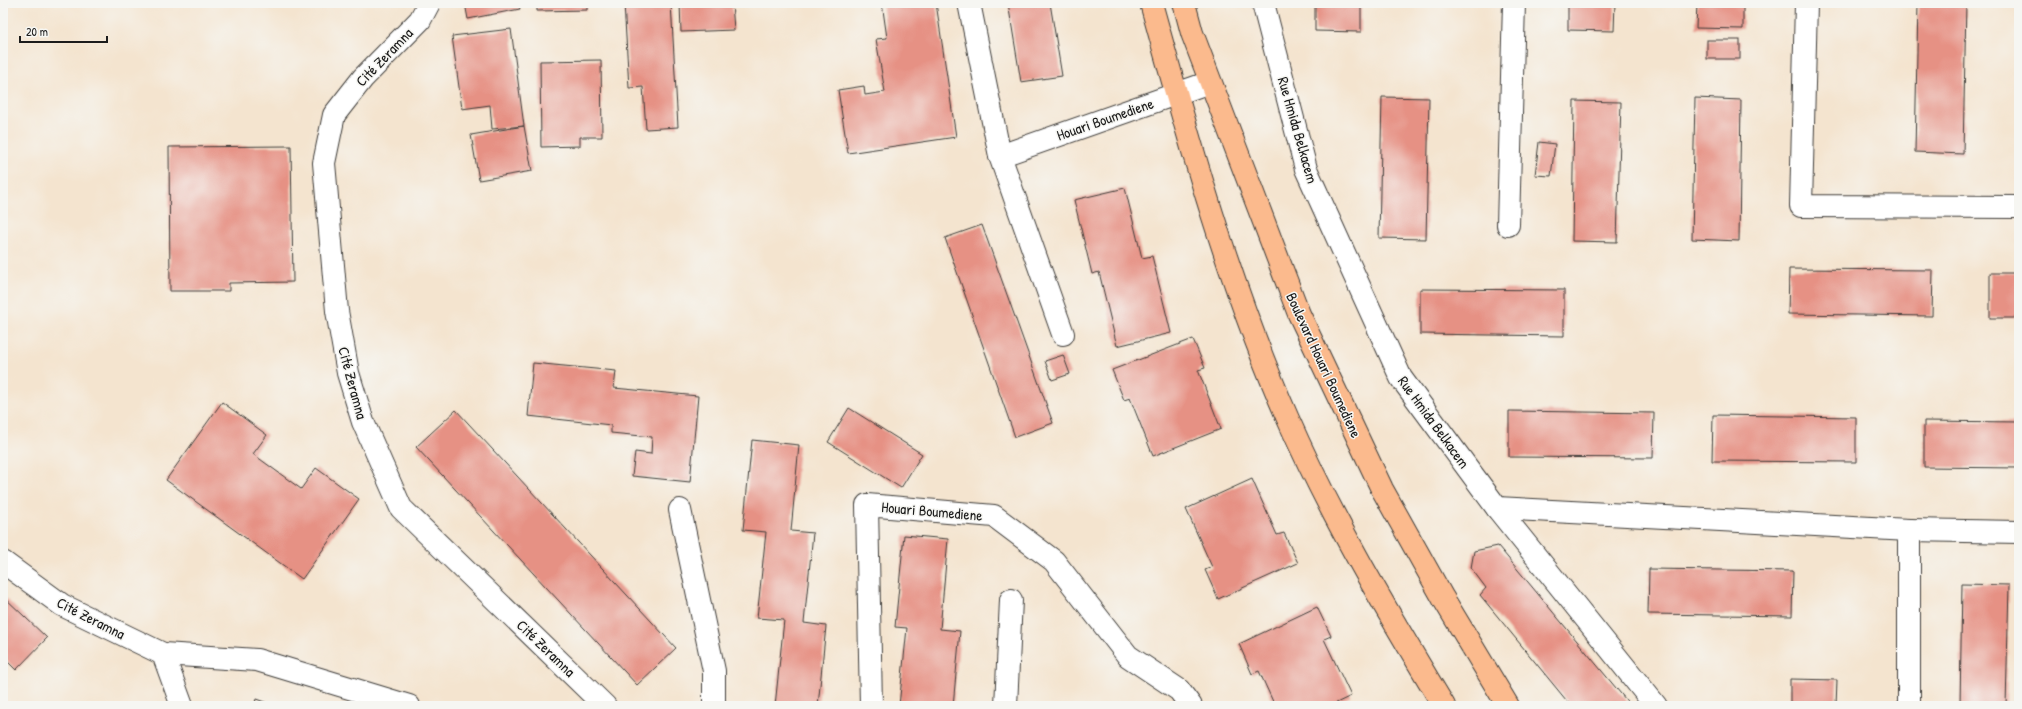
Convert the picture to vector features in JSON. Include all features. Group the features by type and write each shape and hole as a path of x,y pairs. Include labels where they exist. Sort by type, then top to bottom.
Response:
{"highway":[{"path":"1151,3 1189,142 1237,290 1288,419 1348,540 1444,706"},
{"name":"Boulevard Houari Boumediene","path":"1184,3 1192,33 1210,82 1299,314 1378,482 1443,598 1508,706"}],"street":[{"name":"Cité Zeramna","path":"429,3 420,20 363,78 334,115 332,122 324,163 337,311 348,373 363,422 401,508 605,706"},
{"path":"969,3 1000,156 1063,334"},
{"name":"Rue Hmida Belkacem","path":"1263,3 1306,169 1401,378 1497,508 1656,706"},
{"path":"1508,225 1514,3"},
{"path":"1806,3 1801,206 2019,207"},
{"name":"Houari Boumediene","path":"1000,156 1210,82"},
{"name":"Houari Boumediene","path":"871,706 867,505 994,516 1054,561 1128,656 1179,690 1191,706"},
{"path":"1497,508 1909,530 2019,532"},
{"path":"680,510 714,671 714,706"},
{"path":"1909,530 1909,706"},
{"name":"Cité Zeramna","path":"3,562 62,605 163,654 258,660 409,706"},
{"path":"1006,706 1011,600"},
{"path":"163,654 182,706"}],"building":[{"path":"465,3 518,3 520,9 468,19"},
{"path":"537,3 587,3 587,10 537,11"},
{"path":"624,3 671,3 678,127 646,129 643,87 629,88"},
{"path":"680,3 732,3 734,30 681,32"},
{"path":"882,3 936,3 956,137 848,153 838,90 864,86 865,95 885,92 876,39 887,38"},
{"path":"1008,3 1050,3 1062,76 1021,82"},
{"path":"1315,3 1361,3 1361,32 1315,31"},
{"path":"1568,3 1615,3 1614,31 1568,30"},
{"path":"1697,3 1743,3 1743,29 1696,28"},
{"path":"1918,3 1966,3 1963,154 1915,152"},
{"path":"511,29 524,126 492,129 490,105 462,109 452,36"},
{"path":"1707,40 1740,40 1740,59 1707,59"},
{"path":"601,60 602,137 580,137 580,146 541,147 540,61"},
{"path":"1382,97 1429,98 1426,239 1379,238"},
{"path":"1695,98 1741,100 1739,241 1692,239"},
{"path":"1574,101 1621,102 1617,242 1572,241"},
{"path":"524,126 532,171 479,180 471,135"},
{"path":"1539,142 1555,144 1551,176 1535,175"},
{"path":"291,146 293,282 229,283 229,291 170,291 169,147"},
{"path":"1125,188 1142,258 1152,256 1171,333 1117,346 1099,272 1092,274 1074,200"},
{"path":"982,225 1053,423 1015,437 945,238"},
{"path":"1789,269 1933,270 1932,316 1788,314"},
{"path":"1990,273 2019,273 2019,318 1990,318"},
{"path":"1420,289 1564,290 1564,336 1420,334"},
{"path":"1193,339 1205,368 1198,370 1221,429 1153,456 1130,398 1124,400 1112,370"},
{"path":"1063,355 1070,374 1052,380 1045,361"},
{"path":"533,363 616,371 614,388 698,396 690,482 632,476 635,452 651,454 652,437 611,433 611,425 528,416"},
{"path":"222,402 267,435 253,454 301,489 316,468 359,499 302,579 166,480"},
{"path":"849,408 922,454 901,488 828,442"},
{"path":"456,410 676,648 637,685 416,447"},
{"path":"1509,411 1654,413 1653,458 1509,457"},
{"path":"1713,415 1856,417 1856,462 1712,461"},
{"path":"1924,421 2019,422 2019,468 1924,467"},
{"path":"752,440 799,445 791,531 813,533 804,623 826,626 818,706 775,706 784,620 757,618 766,532 743,530"},
{"path":"1252,479 1277,535 1284,533 1298,563 1218,599 1205,570 1212,567 1186,509"},
{"path":"904,535 948,539 940,629 960,631 953,706 899,706 907,628 895,627"},
{"path":"1498,546 1631,706 1571,706 1480,595 1486,588 1471,568 1474,551"},
{"path":"1649,569 1793,571 1792,616 1648,614"},
{"path":"1962,584 2009,585 2006,706 1960,706"},
{"path":"3,596 47,638 16,670 3,657"},
{"path":"1317,607 1331,636 1324,639 1351,696 1330,706 1275,706 1259,671 1252,674 1239,644"},
{"path":"1790,679 1837,680 1836,706 1790,706"},
{"path":"256,699 276,706 254,706"}]}
